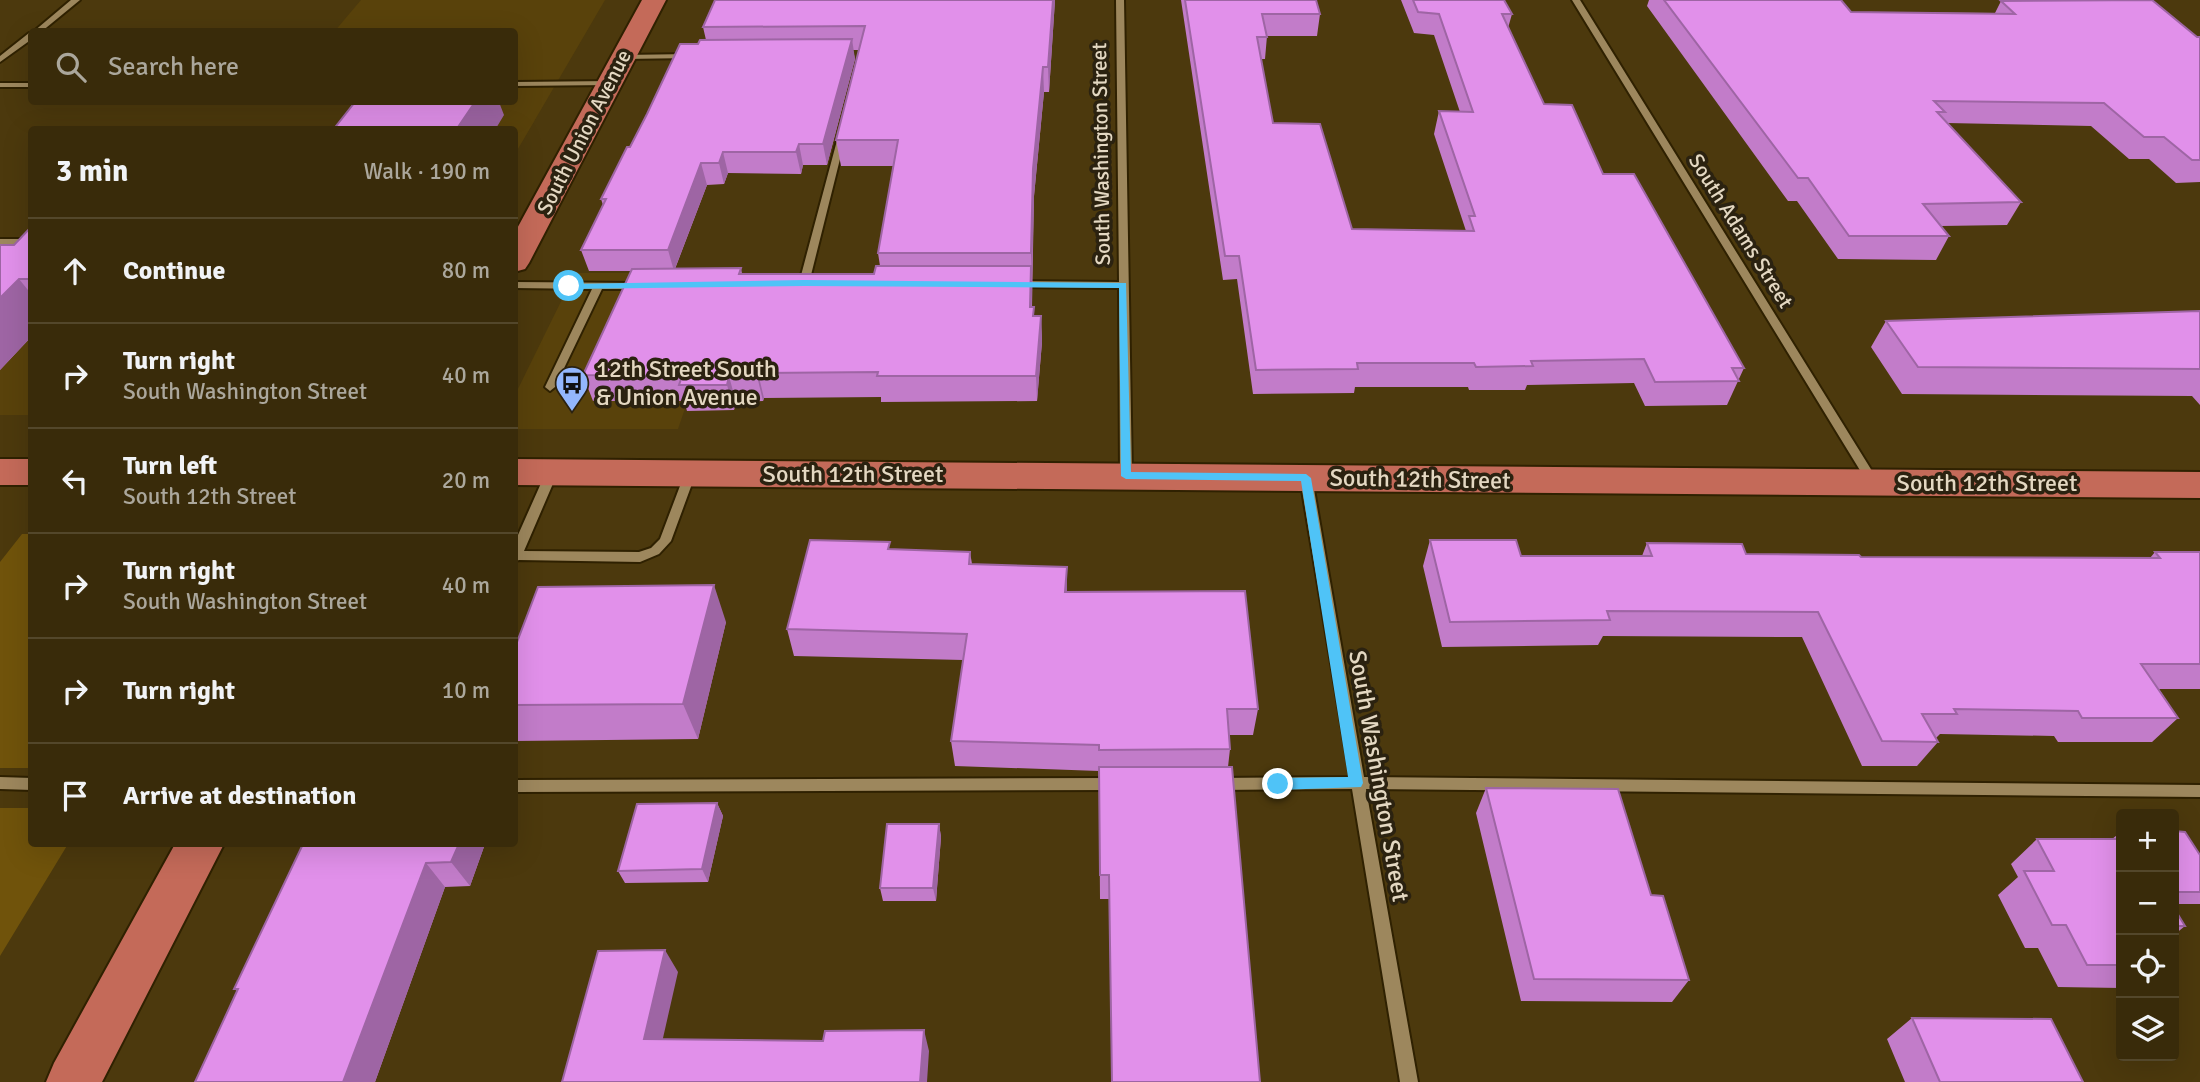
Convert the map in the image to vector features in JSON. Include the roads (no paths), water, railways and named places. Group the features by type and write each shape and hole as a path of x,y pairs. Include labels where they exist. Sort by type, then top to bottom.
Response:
{"main road":[{"name":"South Union Avenue","path":"522,238 654,0"},
{"path":"0,472 28,472"},
{"name":"South 12th Street","path":"518,472 2200,485"},
{"path":"73,1082 198,847"}],"street":[{"path":"41,28 76,0"},
{"name":"South Washington Street","path":"1120,0 1126,476"},
{"name":"South Adams Street","path":"1576,0 1873,483"},
{"path":"0,60 28,38"},
{"path":"623,57 703,56"},
{"path":"518,84 610,83"},
{"path":"0,85 28,85"},
{"path":"804,283 846,122"},
{"path":"0,242 28,242"},
{"path":"790,284 817,283"},
{"path":"1009,284 1123,285"},
{"path":"518,285 653,286"},
{"path":"550,387 598,287"},
{"path":"518,549 552,471"},
{"path":"518,556 639,557 655,551 665,541 690,472"},
{"name":"South Washington Street","path":"1306,478 1409,1082"},
{"path":"0,783 28,784"},
{"path":"518,786 1125,784"},
{"path":"1208,784 2200,791"}],"place":[{"name":"12th Street South & Union Avenue","path":"572,413"}]}
